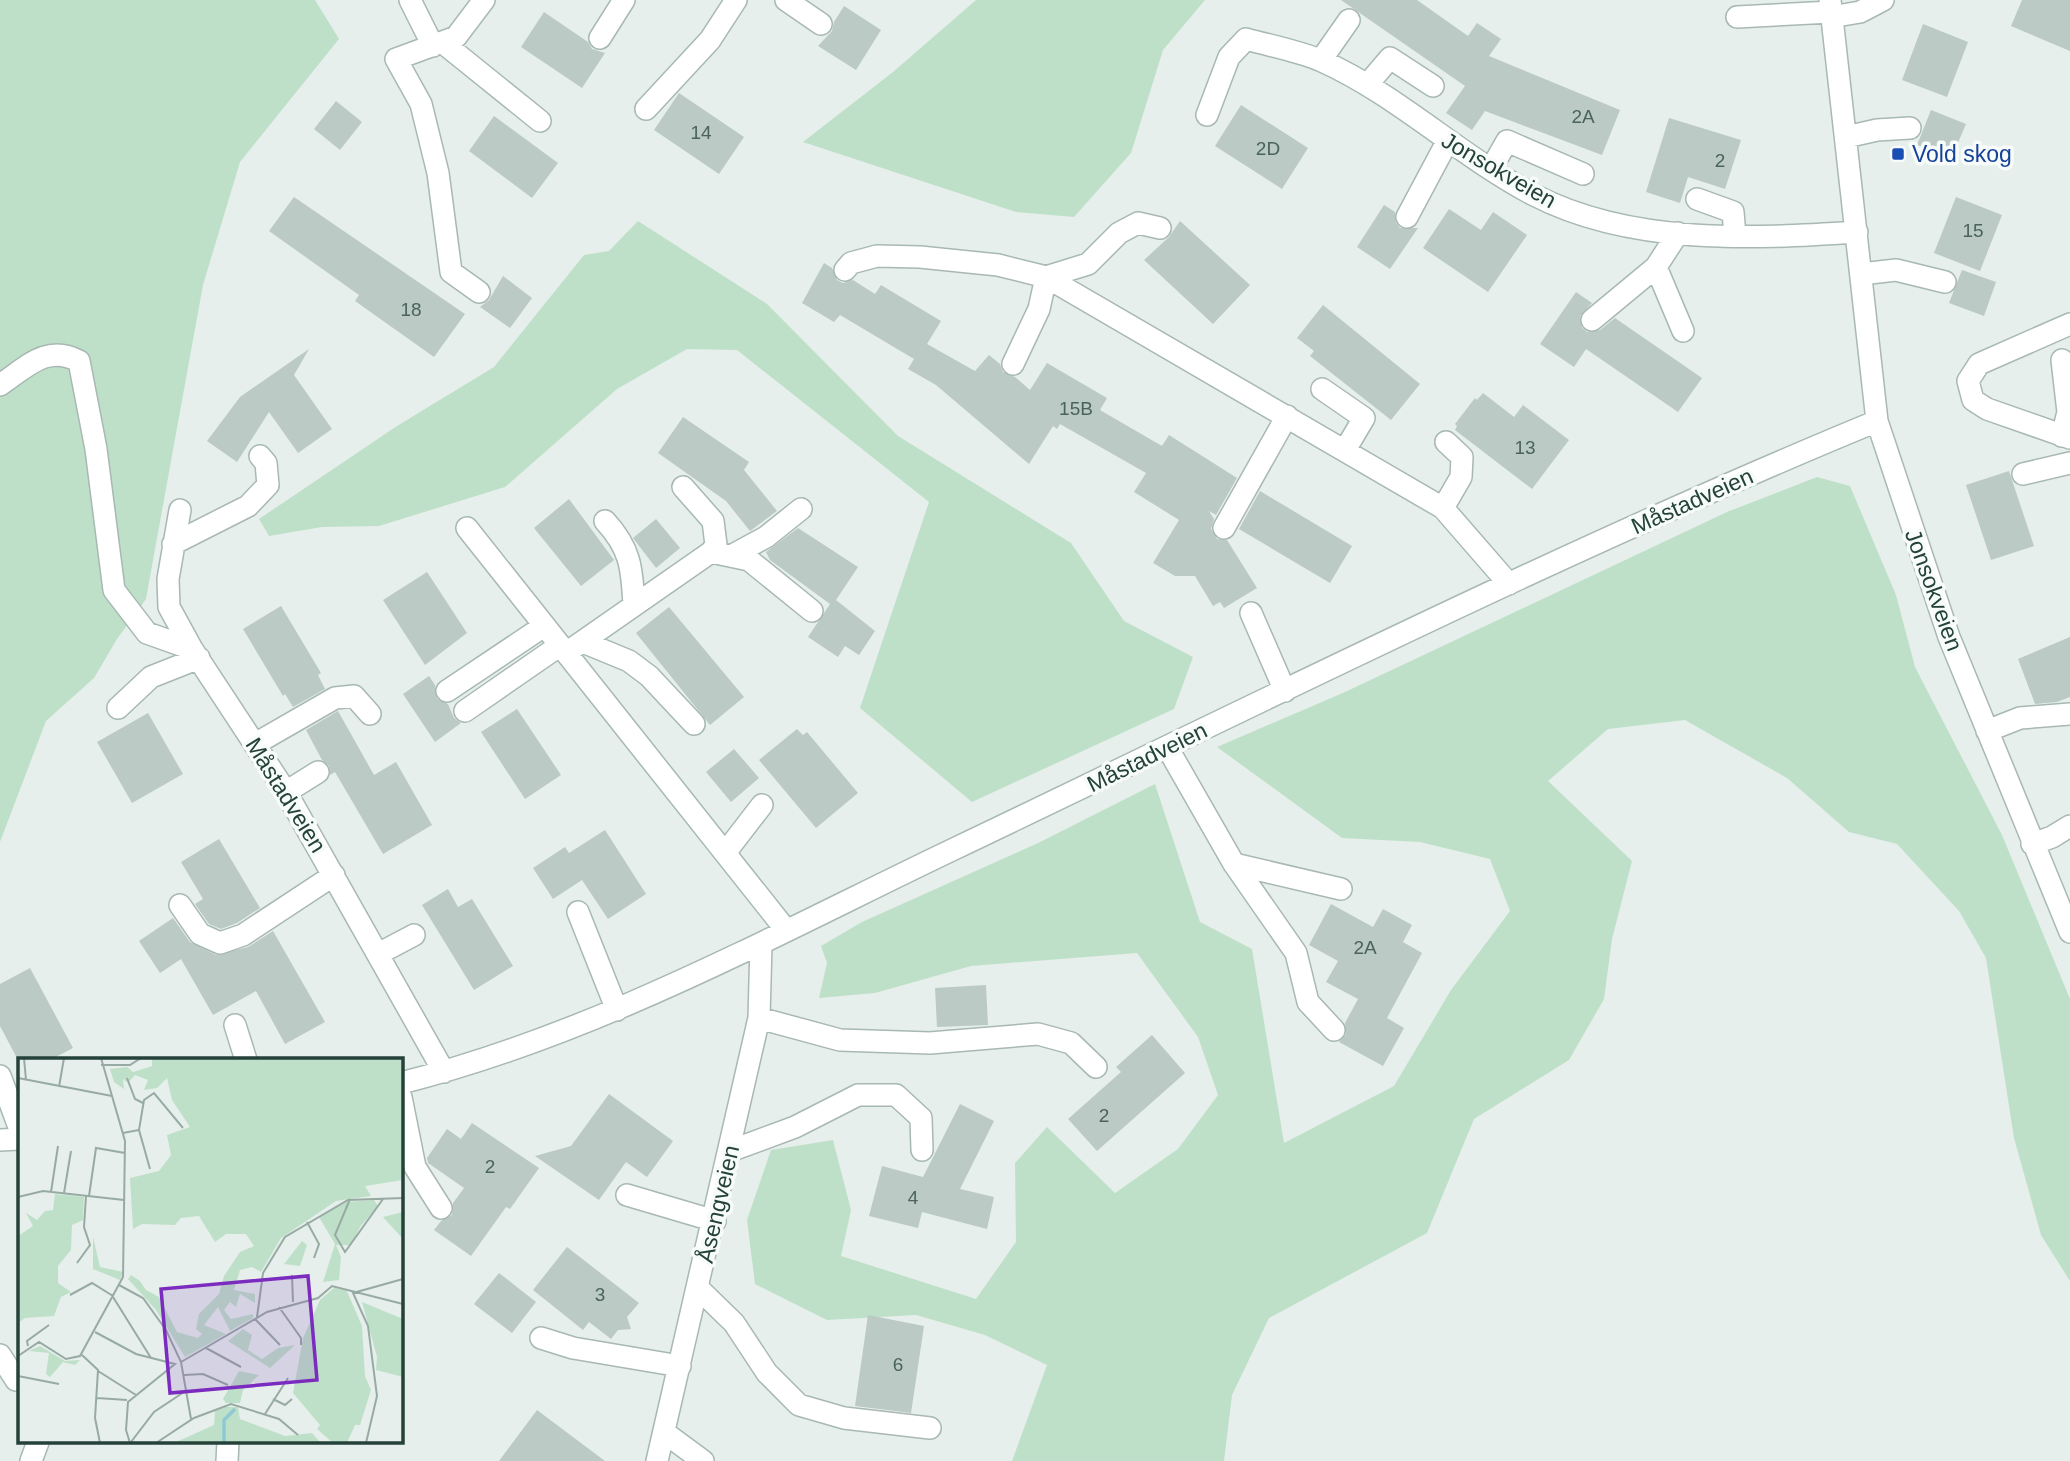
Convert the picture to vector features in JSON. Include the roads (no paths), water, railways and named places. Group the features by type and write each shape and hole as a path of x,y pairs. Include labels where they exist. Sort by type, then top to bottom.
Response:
{"street":[{"path":"410,0 438,44 540,121"},
{"path":"479,292 451,272 438,173 421,104 396,59 456,37 484,0"},
{"path":"600,38 624,0"},
{"path":"646,109 710,40 736,0"},
{"path":"786,0 821,24"},
{"path":"1737,17 1831,10 1860,12 1883,0"},
{"name":"Jonsokveien","path":"1831,10 1877,421 1917,545 1987,731 2070,932"},
{"path":"1321,60 1349,20"},
{"name":"Jonsokveien","path":"1207,115 1229,57 1246,39 1321,60 1367,85 1447,142 1535,195 1586,216 1678,233 1735,236 1857,232"},
{"path":"1367,85 1390,58 1433,86"},
{"path":"1846,136 1877,130 1910,128"},
{"path":"1491,169 1507,141 1583,174"},
{"path":"1407,217 1447,142"},
{"path":"1697,199 1733,212 1735,236"},
{"path":"1046,277 1088,264 1119,233 1138,223 1160,228"},
{"path":"1592,320 1656,267 1678,233"},
{"path":"845,270 851,263 877,256 920,257 998,265 1046,277 1443,508 1508,584"},
{"path":"1656,267 1683,331"},
{"path":"1861,274 1896,270 1945,282"},
{"path":"1013,364 1038,309 1046,277"},
{"path":"2062,360 2068,412 2066,437 1987,409 1973,400 1968,381 1979,363 2070,324"},
{"path":"0,385 41,358 63,353 79,361 96,449 114,590 147,633 195,653"},
{"path":"1322,389 1364,418 1345,450"},
{"path":"1224,528 1287,416"},
{"name":"Måstadveien","path":"402,1083 444,1072 617,1010 761,944 1508,584 1877,421"},
{"path":"1443,508 1461,477 1462,457 1446,442"},
{"path":"173,544 248,506 268,485 266,463 260,456"},
{"path":"2023,474 2070,463"},
{"path":"683,487 713,521 716,545 721,554 749,560 812,611"},
{"path":"465,711 721,554 766,537 800,509"},
{"name":"Måstadveien","path":"180,510 168,579 169,607 195,653 286,792 444,1072"},
{"path":"605,521 623,541 632,572 634,606"},
{"path":"467,528 544,626 569,647 724,853 786,930"},
{"path":"1251,613 1286,691"},
{"path":"447,691 544,626"},
{"path":"569,647 629,661 649,676 694,724"},
{"path":"118,708 151,677 195,653"},
{"path":"255,744 335,698 354,696 370,714"},
{"path":"1987,731 2020,718 2070,714"},
{"path":"1167,747 1234,863 1296,953 1308,1002 1334,1030"},
{"path":"286,792 318,772"},
{"path":"724,853 762,805"},
{"path":"2032,844 2052,837 2070,826"},
{"path":"1234,863 1340,889"},
{"path":"180,905 200,934 220,943 243,935 334,875"},
{"path":"579,912 617,1010"},
{"path":"378,954 414,935"},
{"name":"Åsengveien","path":"657,1461 715,1221 760,1018 761,944"},
{"path":"760,1018 841,1040 930,1043 1038,1034 1071,1043 1096,1067"},
{"path":"234,1025 245,1058"},
{"path":"0,1076 18,1125"},
{"path":"730,1151 795,1127 858,1095 896,1095 921,1118 922,1150"},
{"path":"402,1102 415,1167 440,1208"},
{"path":"0,1140 18,1139"},
{"path":"627,1195 715,1221"},
{"path":"698,1288 734,1323 767,1373 799,1405 845,1418 930,1428"},
{"path":"541,1338 573,1348 680,1366"},
{"path":"0,1355 12,1381"},
{"path":"665,1433 703,1461"},
{"path":"31,1461 37,1444"}],"place":[{"name":"Vold skog","path":"1898,154"}]}
